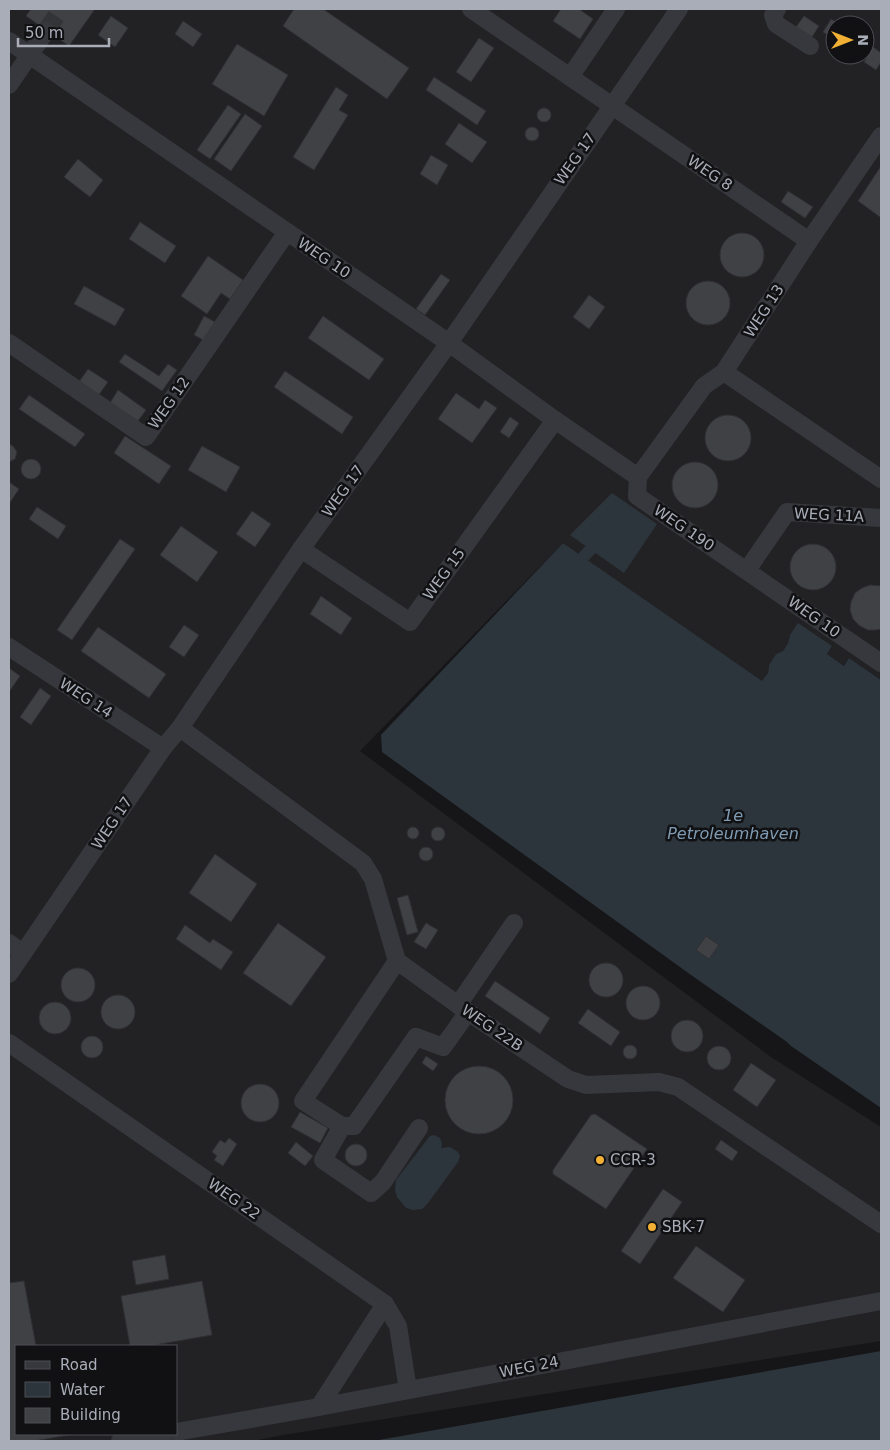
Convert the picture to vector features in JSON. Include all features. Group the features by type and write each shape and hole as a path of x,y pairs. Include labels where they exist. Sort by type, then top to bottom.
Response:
{"lane":[{"name":"WEG 8","path":"471,9 809,241"},
{"path":"570,77 616,9"},
{"name":"WEG 17","path":"9,974 16,948 163,748 180,728 301,549 449,343 679,9"},
{"path":"776,9 773,14 776,24 810,46"},
{"path":"9,85 46,30"},
{"name":"WEG 10","path":"9,41 449,343 555,420 638,477"},
{"name":"WEG 13","path":"638,477 704,386 724,372 809,241 881,136"},
{"name":"WEG 12","path":"12,352 146,437 287,232"},
{"path":"724,372 881,479"},
{"name":"WEG 15","path":"301,549 410,622 555,420"},
{"name":"WEG 190","path":"638,477 637,496 746,570"},
{"name":"WEG 11A","path":"746,570 787,512 881,518"},
{"name":"WEG 10","path":"746,570 881,663"},
{"name":"WEG 14","path":"9,647 163,748"},
{"path":"180,728 363,863 373,879 397,962 303,1101 342,1126 354,1126 416,1038 443,1046 514,923"},
{"name":"WEG 22B","path":"397,962 463,1009 568,1079 586,1085 659,1082 678,1087 881,1224"},
{"name":"WEG 22","path":"9,1043 385,1304 398,1326 408,1390"},
{"path":"342,1126 323,1160 372,1193 383,1182 419,1128"},
{"name":"WEG 24","path":"178,1432 319,1407 881,1301"},
{"path":"319,1407 385,1304"},
{"path":"120,1441 158,1435"}],"shaded area":[{"path":"9,9 881,9 881,680 849,658 844,666 827,654 832,646 790,635 783,651 776,654 769,665 768,673 762,682 563,543 360,751 771,1057 881,1127 881,1341 253,1441 9,1441"}],"water":[{"path":"612,493 657,524 624,573 570,535"},
{"name":"1e Petroleumhaven","path":"563,543 762,681 768,673 769,665 776,654 783,651 798,623 832,646 827,654 844,666 849,658 881,680 881,1108 691,975 382,752 381,735"},
{"path":"434,1135 440,1138 441,1148 450,1147 458,1152 460,1156 458,1162 422,1209 413,1210 406,1208 397,1197 395,1190 396,1180 430,1136"},
{"path":"881,1351 881,1441 373,1441"}],"building":[{"path":"31,9 95,9 69,46 26,16"},
{"path":"294,9 323,9 409,68 387,99 283,26"},
{"path":"561,9 579,9 593,19 580,39 553,21"},
{"path":"111,16 128,28 115,47 98,35"},
{"path":"804,16 819,26 812,37 796,27"},
{"path":"183,21 202,34 193,47 175,34"},
{"path":"479,38 494,48 471,82 456,72"},
{"path":"237,44 288,75 264,116 212,84"},
{"path":"875,48 881,53 881,62 876,70 868,65 875,65"},
{"path":"434,77 486,111 477,125 426,90"},
{"path":"336,87 348,95 339,110 348,115 314,170 293,157"},
{"path":"228,105 241,114 210,159 197,150"},
{"path":"544,108 549,110 551,115 549,120 544,122 539,120 537,115 539,110"},
{"path":"245,114 262,126 231,171 214,159"},
{"path":"459,123 487,142 472,163 445,144"},
{"path":"532,127 537,129 539,134 537,139 532,141 527,139 525,134 527,129"},
{"path":"431,155 448,165 437,185 420,174"},
{"path":"78,159 103,180 90,197 64,177"},
{"path":"881,166 881,215 880,217 858,201"},
{"path":"788,191 813,207 805,218 781,202"},
{"path":"140,222 176,246 165,263 129,239"},
{"path":"742,233 754,237 760,243 764,255 760,267 754,273 742,277 730,273 724,267 720,255 724,243 730,237"},
{"path":"208,256 243,280 230,299 221,293 207,314 181,296"},
{"path":"441,274 450,280 425,315 416,309"},
{"path":"708,281 720,285 726,291 730,303 726,315 720,321 708,325 696,321 690,315 686,303 690,291 696,285"},
{"path":"84,286 125,309 115,326 74,304"},
{"path":"589,295 605,307 589,329 573,317"},
{"path":"204,316 215,322 205,341 194,335"},
{"path":"323,316 384,359 369,380 308,338"},
{"path":"125,354 159,376 168,364 177,370 162,391 119,362"},
{"path":"88,369 108,382 98,396 79,382"},
{"path":"285,371 353,417 342,434 274,387"},
{"path":"118,390 146,410 138,421 110,403"},
{"path":"456,393 479,409 485,400 497,408 472,443 438,419"},
{"path":"29,395 85,434 75,447 19,409"},
{"path":"728,415 741,419 747,425 751,438 747,451 741,457 728,461 715,457 709,451 705,438 709,425 715,419"},
{"path":"510,417 519,423 509,438 500,432"},
{"path":"125,436 171,466 159,484 114,453"},
{"path":"9,444 17,452 15,459 9,462"},
{"path":"202,446 240,467 226,492 188,470"},
{"path":"31,459 38,462 41,469 38,476 31,479 24,476 21,469 24,462"},
{"path":"700,462 704,463 714,472 717,476 717,494 708,504 700,508 690,508 682,504 673,494 672,480 676,472 686,463"},
{"path":"9,482 19,489 9,504"},
{"path":"37,507 66,526 58,539 29,519"},
{"path":"252,511 271,524 255,547 236,534"},
{"path":"181,526 218,552 197,582 160,555"},
{"path":"120,539 135,549 72,640 57,630"},
{"path":"813,544 826,548 832,554 836,567 832,580 826,586 813,590 800,586 794,580 790,567 794,554 800,548"},
{"path":"870,585 881,586 881,629 876,630 868,630 860,626 853,619 850,610 855,593"},
{"path":"321,596 352,618 341,635 310,614"},
{"path":"184,625 199,635 184,657 169,647"},
{"path":"98,627 166,674 149,698 81,651"},
{"path":"9,668 20,676 9,692"},
{"path":"40,688 51,696 31,725 20,717"},
{"path":"411,827 415,827 419,833 415,839 411,839 407,835 407,831"},
{"path":"438,827 443,829 445,834 443,839 438,841 433,839 431,834 433,829"},
{"path":"426,847 431,849 433,854 431,859 426,861 421,859 419,854 421,849"},
{"path":"215,854 257,884 231,922 189,893"},
{"path":"408,895 418,932 407,935 397,898"},
{"path":"278,923 326,957 291,1006 243,973"},
{"path":"426,923 438,930 426,949 414,942"},
{"path":"185,925 210,943 213,939 233,952 221,970 176,939"},
{"path":"706,936 719,945 709,959 696,950"},
{"path":"606,963 618,968 623,980 618,992 606,997 594,992 589,980 594,968"},
{"path":"78,968 85,969 90,973 94,978 94,992 90,997 85,1001 78,1002 71,1001 66,997 62,992 61,985 62,978 66,973 71,969"},
{"path":"495,981 550,1018 540,1034 485,996"},
{"path":"643,986 655,991 660,1003 655,1015 643,1020 631,1015 626,1003 631,991"},
{"path":"118,995 130,1000 135,1012 130,1024 118,1029 106,1024 101,1012 106,1000"},
{"path":"55,1002 61,1003 66,1007 70,1012 70,1024 66,1029 61,1033 55,1034 49,1033 44,1029 40,1024 39,1018 40,1012 44,1007 49,1003"},
{"path":"588,1009 620,1032 611,1046 578,1023"},
{"path":"687,1020 693,1021 698,1025 702,1030 702,1042 698,1047 693,1051 687,1052 681,1051 676,1047 672,1042 671,1036 672,1030 676,1025 681,1021"},
{"path":"92,1036 100,1039 103,1047 100,1055 92,1058 84,1055 81,1047 84,1039"},
{"path":"627,1045 633,1045 637,1052 633,1059 627,1059 623,1055 623,1049"},
{"path":"719,1046 728,1049 731,1058 728,1067 719,1070 710,1067 707,1058 710,1049"},
{"path":"426,1056 438,1064 433,1071 422,1063"},
{"path":"751,1063 776,1080 757,1107 733,1090"},
{"path":"472,1066 486,1066 498,1071 508,1081 513,1093 513,1107 508,1119 498,1129 486,1134 472,1134 460,1129 450,1119 445,1107 445,1093 450,1081 460,1071"},
{"path":"260,1084 273,1090 279,1103 273,1116 260,1122 247,1116 241,1103 247,1090"},
{"path":"300,1112 328,1128 320,1143 291,1127"},
{"name":"CCR-3","path":"595,1114 647,1149 606,1209 553,1174 553,1170 591,1115"},
{"path":"229,1138 237,1144 223,1166 214,1160 217,1156 212,1152 220,1140 225,1143"},
{"path":"721,1140 738,1152 732,1161 715,1149"},
{"path":"296,1142 313,1156 305,1166 288,1153"},
{"path":"356,1144 364,1147 367,1155 364,1163 356,1166 348,1163 345,1155 348,1147"},
{"name":"SBK-7","path":"663,1189 682,1202 640,1264 621,1251"},
{"path":"696,1246 745,1280 723,1312 673,1278"},
{"path":"165,1255 169,1279 136,1285 132,1261"},
{"path":"24,1281 36,1345 15,1345 15,1435 69,1435 34,1441 9,1441 9,1283"},
{"path":"202,1281 212,1335 155,1345 130,1345 121,1296"}],"waterway":[{"path":"579,570 577,564 601,538"}],"tunnel":[{"path":"46,31 61,9"}],"place":[{"name":"CCR-3","path":"600,1160"},
{"name":"SBK-7","path":"652,1227"}]}
